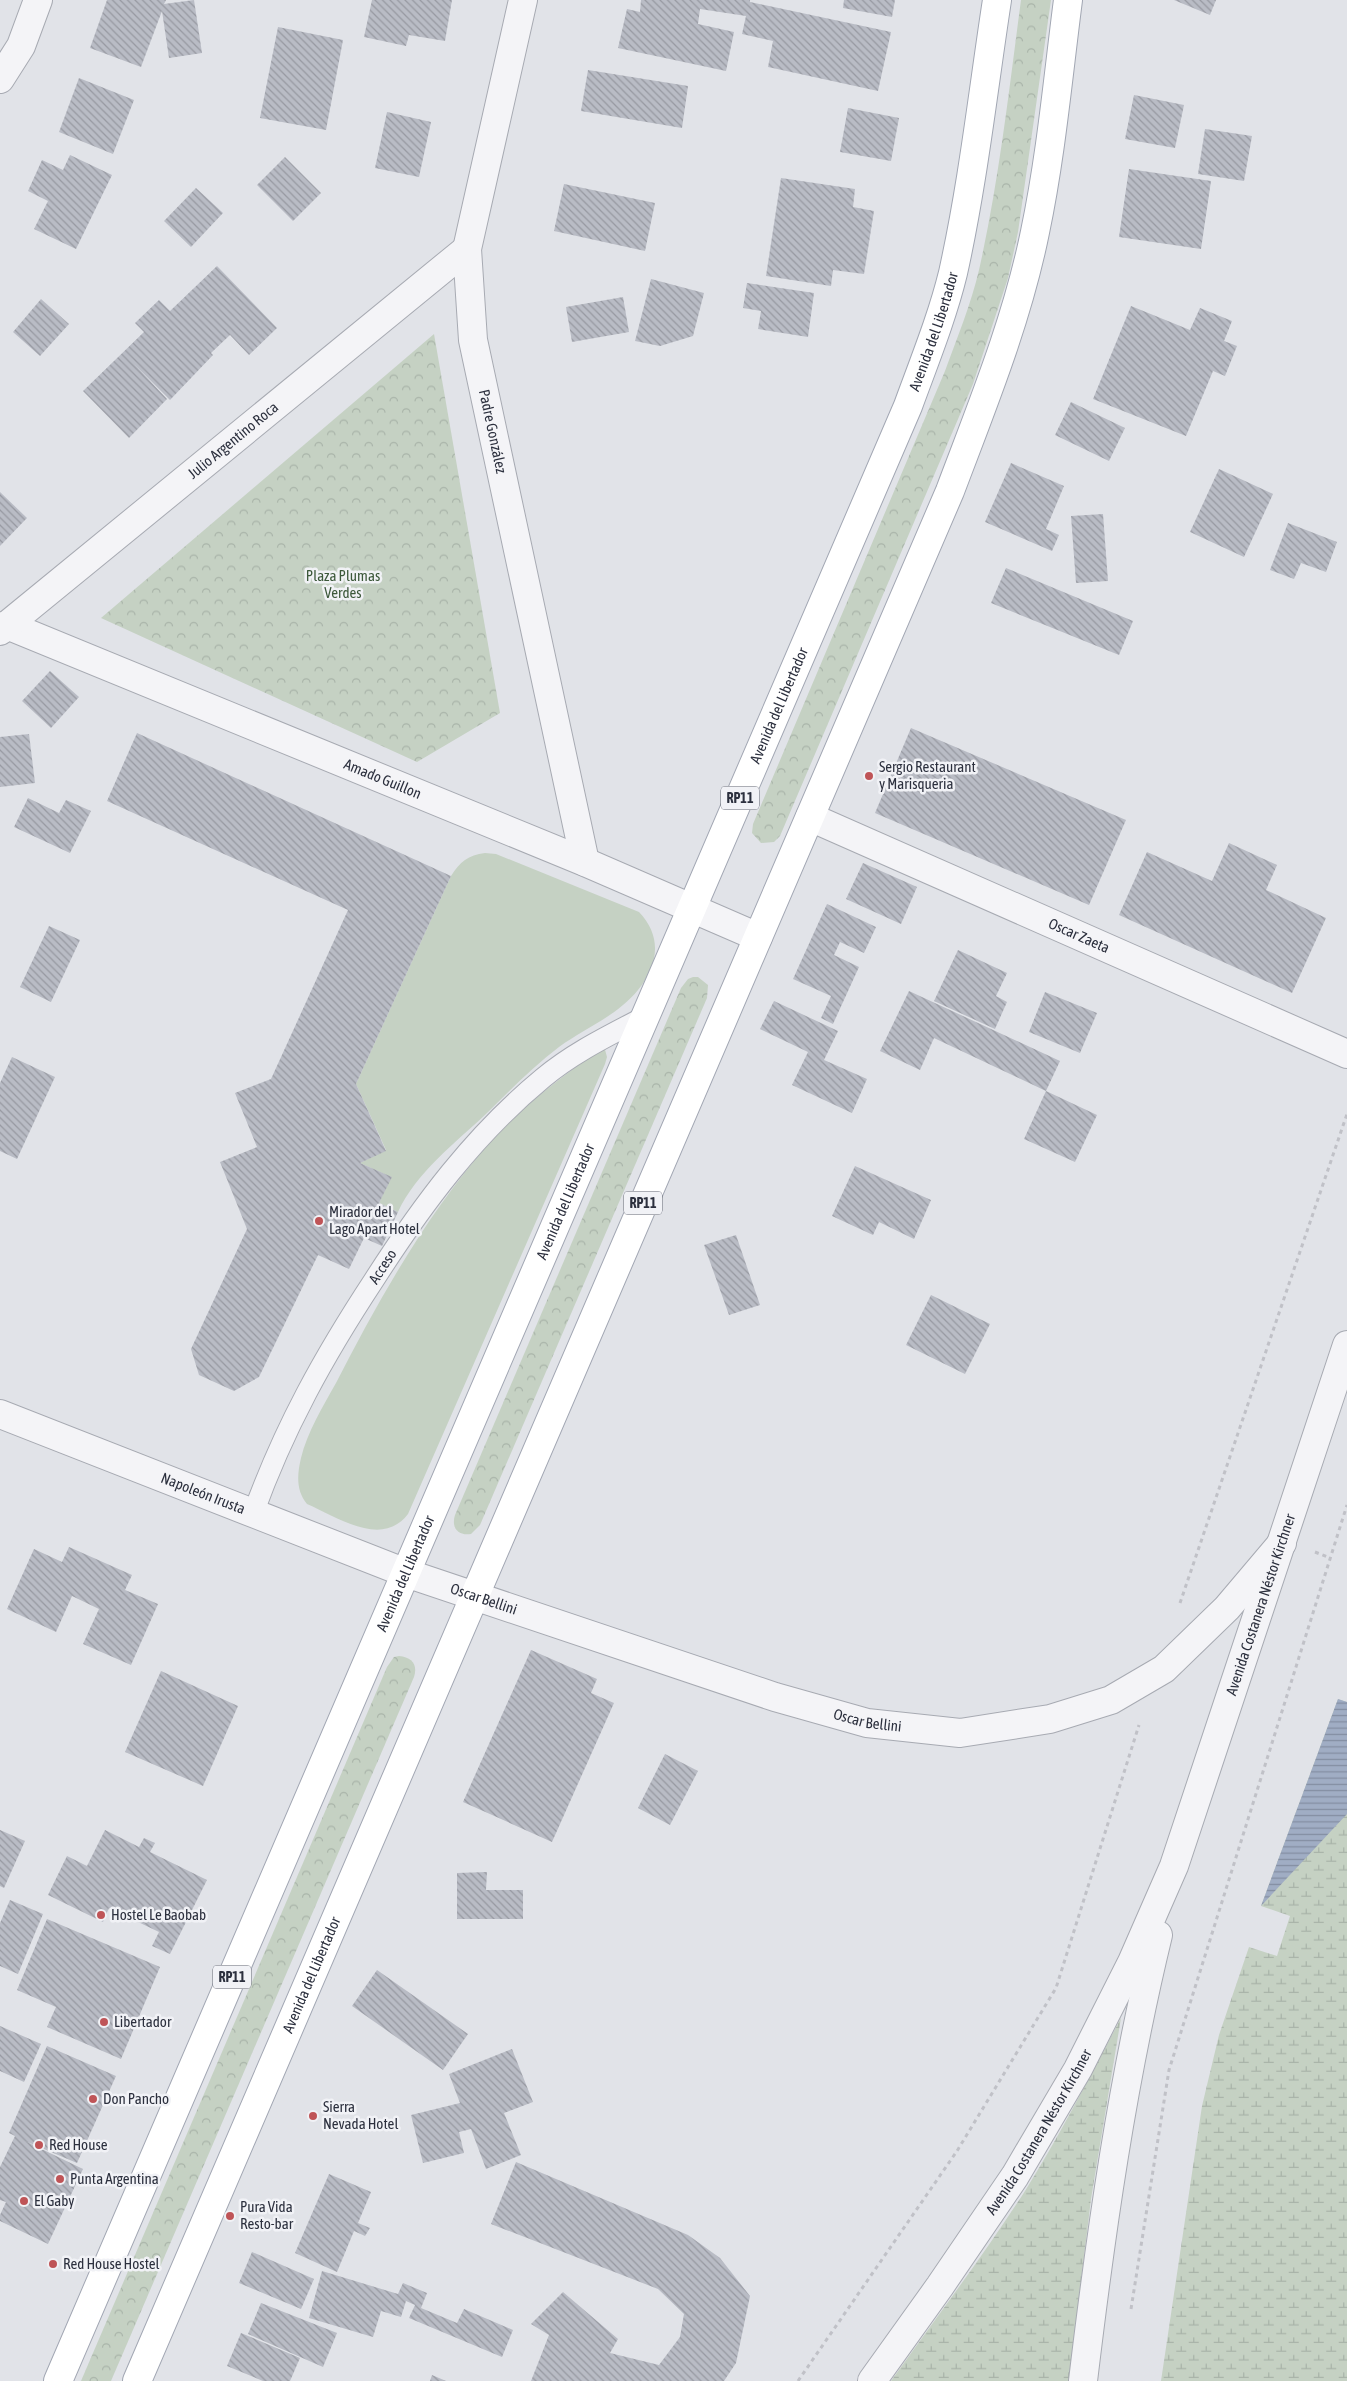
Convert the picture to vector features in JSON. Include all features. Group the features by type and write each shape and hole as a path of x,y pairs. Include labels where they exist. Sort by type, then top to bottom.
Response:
{"main road":[{"name":"Avenida del Libertador","path":"58,2381 908,406 931,343 952,275 967,204 996,0"},
{"name":"Avenida del Libertador","path":"136,2381 950,491 1014,311 1037,224 1068,0"}],"street":[{"path":"0,79 21,46 38,0"},
{"name":"Padre González","path":"523,0 467,249 473,340 585,862"},
{"name":"Julio Argentino Roca","path":"4,628 467,249"},
{"name":"Amado Guillon","path":"4,628 585,862 758,937"},
{"name":"Oscar Zaeta","path":"810,817 1347,1054"},
{"name":"Avenida Costanera Néstor Kirchner","path":"1083,2381 1098,2257 1121,2107 1136,2028 1174,1866 1284,1540 1347,1345"},
{"name":"Napoleón Irusta","path":"0,1414 406,1573"},
{"name":"Oscar Bellini","path":"406,1573 775,1697 867,1724 960,1733 1050,1719 1111,1700 1155,1675 1164,1669 1227,1608 1284,1540"},
{"name":"Avenida Costanera Néstor Kirchner","path":"872,2381 978,2232 1047,2123 1107,2015 1174,1866"}],"lane":[{"name":"Acceso","path":"253,1514 288,1424 318,1370 389,1255 424,1205 460,1159 504,1113 543,1078 581,1050 646,1016"}],"path":[{"path":"1178,1609 1347,1114"},
{"path":"1130,2313 1169,2070 1347,1505"},
{"path":"798,2381 956,2151 1056,1988 1155,1675"}],"green space":[{"path":"1021,0 1051,0 1018,232 1008,278 973,384 780,836 774,842 761,843 752,833 753,824 945,371 964,321 979,270 986,237 1008,102"},
{"name":"Plaza Plumas Verdes","path":"434,334 500,713 417,762 101,618"},
{"path":"496,854 639,912 652,931 655,950 654,960 645,980 630,999 611,1014 559,1047 512,1088 437,1159 415,1184 398,1212 379,1203 391,1177 360,1163 386,1150 356,1084 451,876 465,860 474,855"},
{"path":"698,977 708,985 707,998 480,1525 471,1534 462,1534 455,1527 455,1515 681,988 688,979"},
{"path":"604,1046 607,1057 605,1064 408,1514 398,1524 386,1529 373,1529 346,1522 307,1504 299,1488 298,1477 301,1458 311,1429 369,1320 406,1257 446,1197 491,1141 545,1091"},
{"path":"399,1656 413,1662 415,1669 414,1677 111,2381 81,2381 387,1667 394,1657"},
{"path":"1338,1699 1347,1702 1347,2381 1161,2381 1202,2106 1219,2035 1249,1947 1277,1956 1290,1916 1261,1906"},
{"path":"1121,2018 1091,2199 1069,2381 891,2381 1025,2191 1063,2127"}],"water":[{"path":"1338,1699 1347,1702 1347,1814 1261,1906"}],"building":[{"path":"107,0 166,0 164,4 194,0 202,53 169,58 162,11 141,67 90,48"},
{"path":"372,0 452,0 445,41 409,35 406,46 364,37"},
{"path":"641,0 750,0 750,2 891,32 878,91 768,67 773,41 742,34 746,16 700,9 698,24 734,32 726,71 618,48 627,9 640,12"},
{"path":"844,0 895,0 892,17 843,8"},
{"path":"1174,0 1216,0 1210,15"},
{"path":"278,27 343,40 326,130 260,118"},
{"path":"588,70 688,86 682,128 581,111"},
{"path":"79,78 134,100 113,154 59,132"},
{"path":"1134,95 1184,105 1175,148 1125,139"},
{"path":"848,108 899,118 891,161 840,152"},
{"path":"387,112 431,122 419,177 375,168"},
{"path":"1205,129 1252,136 1244,181 1198,174"},
{"path":"70,155 112,175 76,249 34,229 48,201 28,191 42,160 63,170"},
{"path":"285,157 321,193 293,221 257,185"},
{"path":"1129,169 1211,181 1201,249 1119,237"},
{"path":"781,178 855,189 853,207 874,211 864,274 833,270 831,286 766,276"},
{"path":"564,184 655,203 645,251 554,231"},
{"path":"196,188 223,213 191,247 164,221"},
{"path":"217,266 277,328 249,355 230,335 211,353 213,355 170,400 134,364 167,399 129,438 83,391 144,332 135,323 159,300 170,311"},
{"path":"651,279 704,293 693,336 660,346 635,341"},
{"path":"747,283 814,293 808,337 758,329 761,311 743,308"},
{"path":"623,297 629,332 572,342 566,307"},
{"path":"41,299 69,324 40,356 13,332"},
{"path":"1131,306 1190,330 1200,308 1232,321 1224,341 1237,346 1225,376 1213,371 1186,436 1093,399"},
{"path":"1071,402 1125,428 1109,461 1055,435"},
{"path":"1011,463 1064,486 1046,529 1059,535 1052,551 985,522"},
{"path":"1219,469 1273,494 1244,557 1190,532"},
{"path":"0,492 27,518 0,546"},
{"path":"1103,514 1108,581 1076,583 1071,516"},
{"path":"1288,523 1337,542 1326,572 1301,563 1294,579 1270,570"},
{"path":"1006,568 1133,621 1119,655 991,603"},
{"path":"50,671 79,697 51,728 22,701"},
{"path":"911,728 1126,820 1089,905 875,813"},
{"path":"137,733 451,876 356,1084 386,1151 360,1163 392,1177 379,1203 398,1212 382,1246 364,1238 349,1269 318,1255 259,1377 234,1391 199,1375 191,1349 247,1229 220,1162 257,1147 235,1093 271,1079 348,910 107,801"},
{"path":"29,734 35,783 0,787 0,737"},
{"path":"28,798 59,813 66,800 91,811 70,853 14,827"},
{"path":"1229,843 1277,865 1266,890 1326,918 1292,993 1119,915 1147,852 1212,881"},
{"path":"863,863 917,887 901,924 846,899"},
{"path":"827,904 876,927 864,953 840,942 834,955 859,967 833,1024 821,1018 831,996 793,979"},
{"path":"49,926 80,940 51,1002 20,987"},
{"path":"958,950 1007,973 996,996 1007,1002 995,1029 934,1001"},
{"path":"909,991 1060,1061 1046,1091 934,1038 920,1070 880,1051"},
{"path":"1045,992 1097,1013 1080,1053 1029,1032"},
{"path":"774,1001 838,1031 824,1060 867,1079 852,1113 792,1085 808,1052 760,1029"},
{"path":"12,1057 55,1077 17,1159 0,1151 0,1083"},
{"path":"1046,1091 1097,1115 1075,1162 1024,1139"},
{"path":"855,1166 931,1200 914,1239 879,1222 873,1235 832,1216"},
{"path":"736,1235 760,1305 729,1315 704,1245"},
{"path":"931,1295 990,1324 965,1374 906,1345"},
{"path":"69,1547 132,1575 125,1590 158,1604 131,1665 83,1644 99,1609 72,1596 56,1632 7,1609 34,1549 62,1562"},
{"path":"531,1650 597,1679 591,1693 614,1703 552,1842 463,1802"},
{"path":"161,1671 238,1706 203,1786 125,1752"},
{"path":"665,1754 698,1771 670,1825 638,1808"},
{"path":"0,1830 25,1841 4,1888 0,1886"},
{"path":"105,1830 139,1847 144,1838 155,1843 150,1852 207,1880 170,1954 152,1946 159,1932 109,1908 103,1922 48,1895 67,1856 87,1866"},
{"path":"487,1872 486,1890 523,1890 523,1919 457,1919 457,1873"},
{"path":"10,1900 43,1914 18,1974 0,1966 0,1923"},
{"path":"47,1919 160,1967 121,2059 47,2027 56,2007 17,1990"},
{"path":"377,1970 468,2034 443,2070 352,2006"},
{"path":"0,2026 41,2044 24,2082 0,2071"},
{"path":"47,2046 116,2076 77,2163 25,2141 83,2169 48,2244 0,2221 0,2215 6,2202 0,2200 0,2167 15,2136 9,2133"},
{"path":"512,2049 533,2102 504,2113 521,2155 486,2169 471,2129 459,2132 464,2153 423,2163 411,2115 460,2103 449,2074"},
{"path":"516,2162 688,2235 720,2258 750,2296 736,2363 724,2381 531,2381 549,2335 531,2324 563,2292 618,2339 610,2353 659,2365 680,2337 684,2314 658,2289 491,2224"},
{"path":"329,2174 371,2192 358,2223 370,2228 365,2236 354,2231 337,2272 295,2253"},
{"path":"252,2252 314,2279 301,2309 239,2283"},
{"path":"322,2271 398,2294 403,2283 427,2293 421,2308 457,2323 464,2309 513,2330 502,2357 409,2318 415,2305 406,2301 401,2317 381,2311 373,2337 309,2318"},
{"path":"261,2303 337,2333 323,2367 248,2334"},
{"path":"241,2333 300,2358 290,2381 263,2381 227,2366"},
{"path":"432,2375 446,2381 430,2381"}],"place":[{"name":"Sergio Restaurant y Marisqueria","path":"869,776"},
{"name":"Mirador del Lago Apart Hotel","path":"319,1221"},
{"name":"Hostel Le Baobab","path":"101,1915"},
{"name":"Libertador","path":"104,2022"},
{"name":"Don Pancho","path":"93,2099"},
{"name":"Sierra Nevada Hotel","path":"313,2116"},
{"name":"Red House","path":"39,2145"},
{"name":"Punta Argentina","path":"60,2179"},
{"name":"El Gaby","path":"24,2201"},
{"name":"Pura Vida Resto-bar","path":"230,2216"},
{"name":"Red House Hostel","path":"53,2264"}]}
